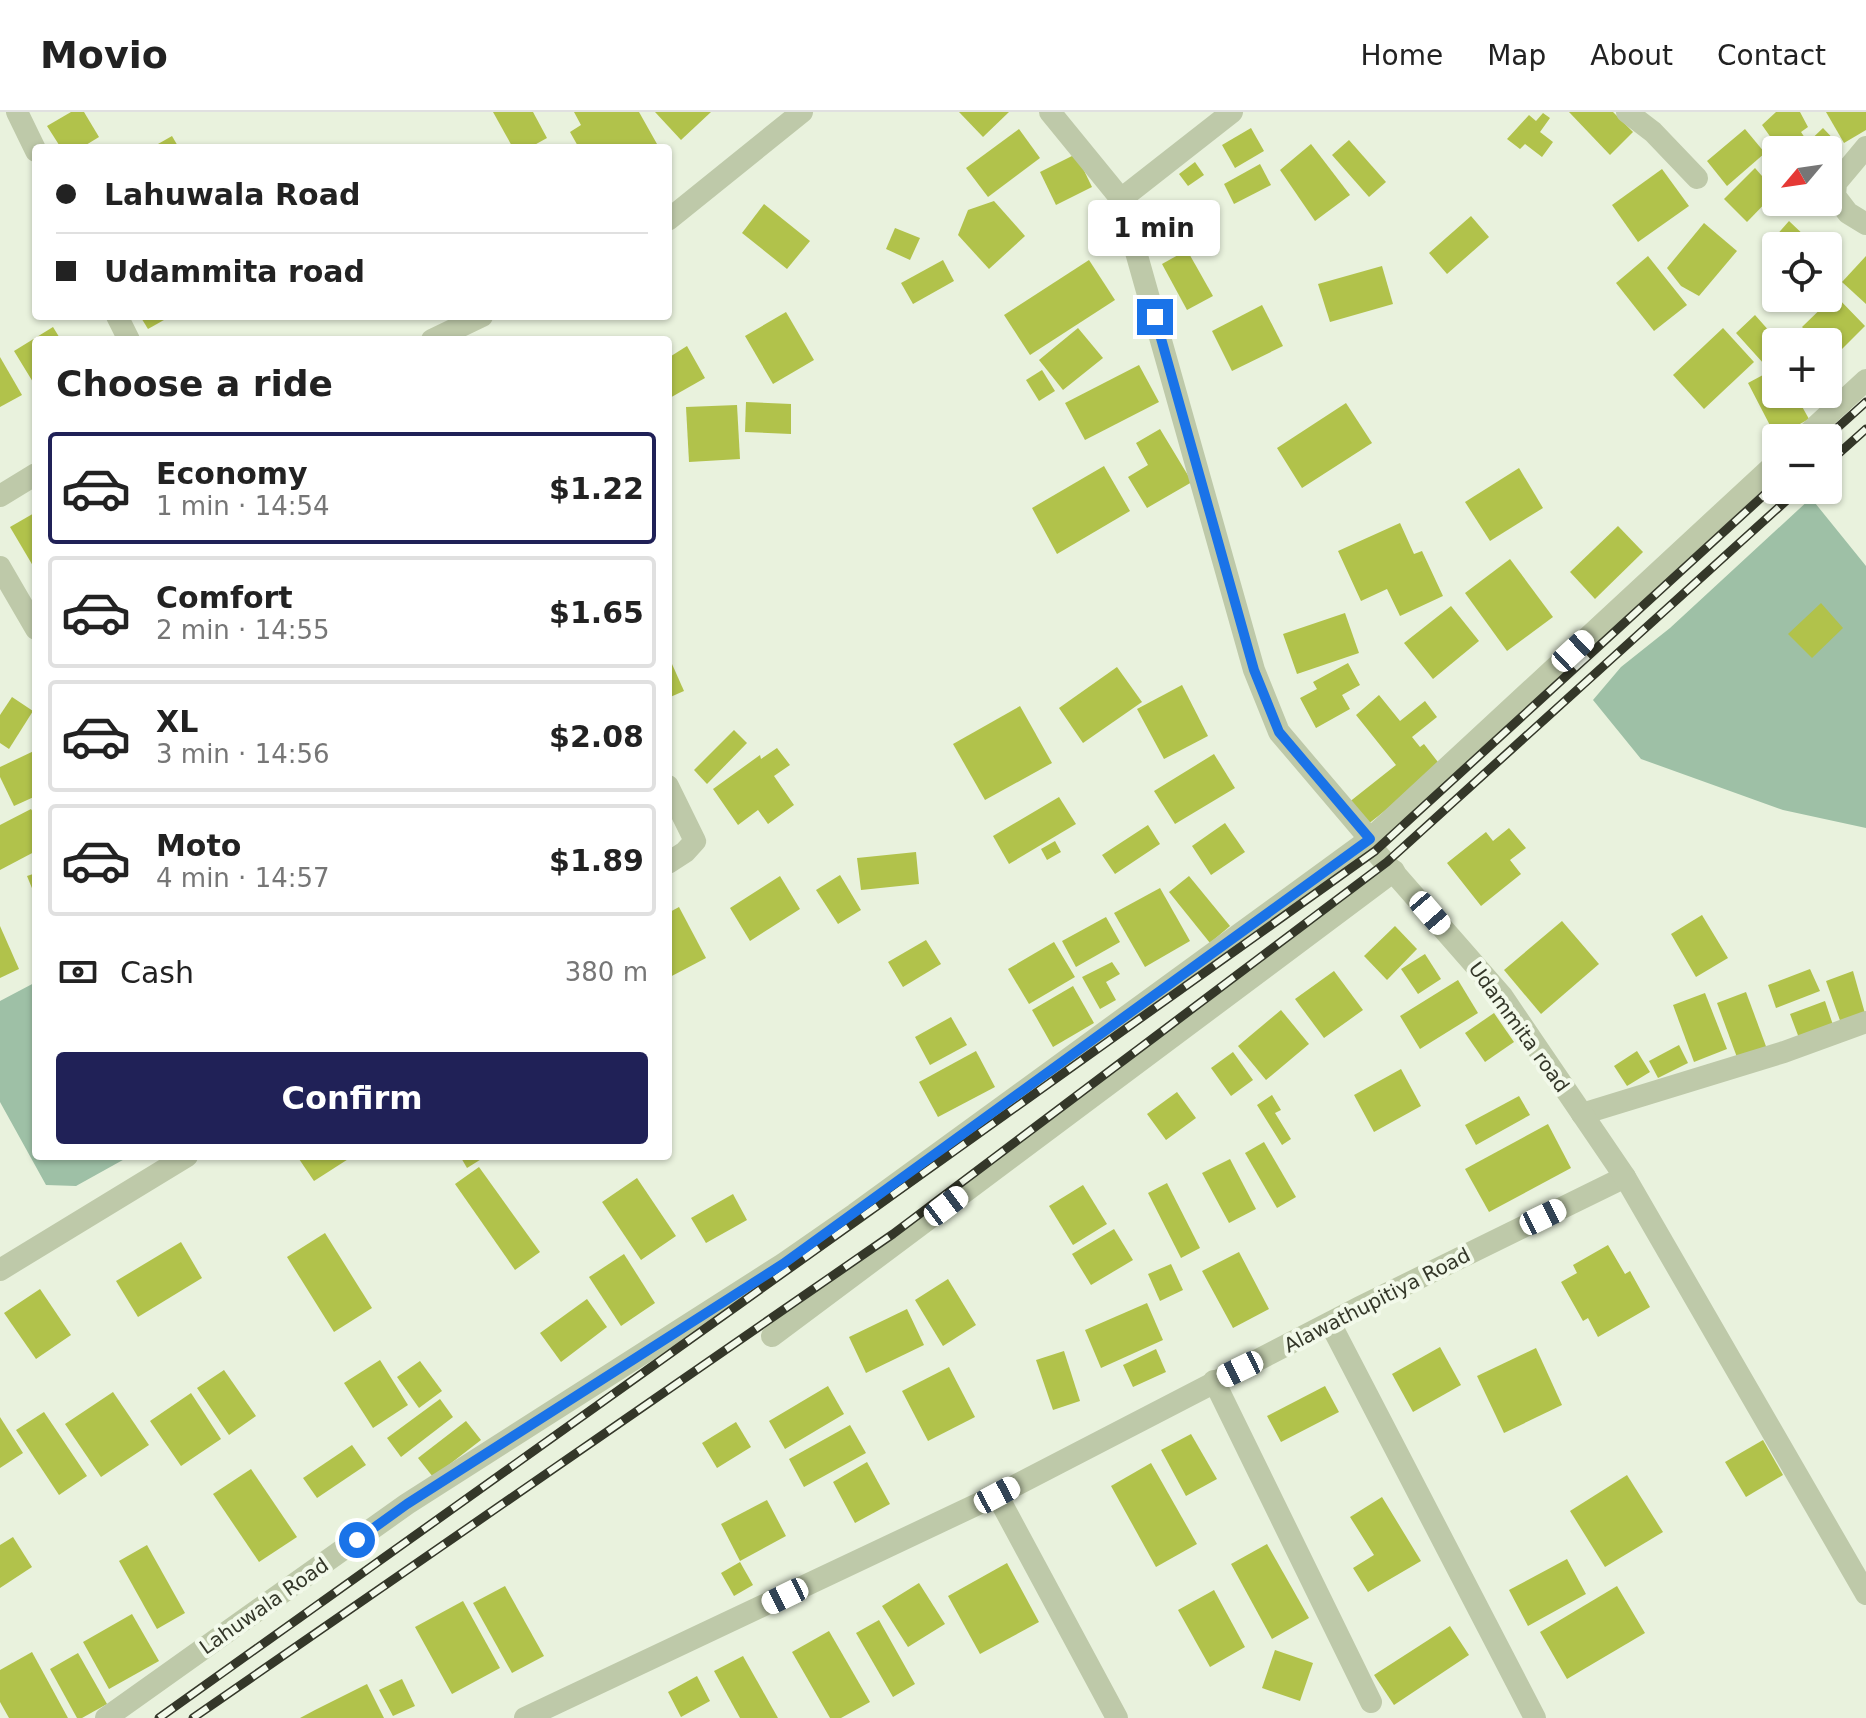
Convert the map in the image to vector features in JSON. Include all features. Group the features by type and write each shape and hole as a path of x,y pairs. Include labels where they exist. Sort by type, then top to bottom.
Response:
{"street":[{"path":"17,112 33,144"},
{"path":"672,217 802,112"},
{"name":"Udammita road","path":"1050,112 1121,199 1254,670 1279,732 1370,839 1375,851 1502,996 1625,1177 1866,1594"},
{"path":"1121,199 1232,112"},
{"path":"1627,112 1653,132 1697,178"},
{"path":"1866,147 1836,183 1835,196 1848,213 1866,224"},
{"path":"440,336 474,320"},
{"path":"1818,424 1866,380"},
{"path":"0,496 32,476"},
{"name":"Lahuwala Road","path":"106,1718 407,1504 807,1248 1370,839 1762,476"},
{"path":"0,567 32,622"},
{"path":"672,794 695,841 672,860"},
{"path":"772,1336 1394,871"},
{"path":"1582,1114 1771,1056 1866,1022"},
{"path":"0,1270 180,1160"},
{"name":"Alawathupitiya Road","path":"525,1718 997,1495 1214,1381 1625,1177"},
{"path":"1330,1323 1535,1718"},
{"path":"1214,1381 1371,1702"},
{"path":"997,1495 1117,1718"}],"green space":[{"path":"1804,504 1816,504 1866,566 1866,828 1783,810 1641,759 1593,700 1621,667 1670,628"},
{"path":"32,984 32,1160 0,1102 0,1001"},
{"path":"32,1160 123,1160 76,1186 46,1185"}],"building":[{"path":"71,112 84,112 99,137 88,144 58,144 47,126"},
{"path":"493,112 533,112 547,138 536,144 511,144"},
{"path":"574,112 639,112 657,144 577,144 570,132 581,125"},
{"path":"655,112 711,112 681,140"},
{"path":"959,112 1009,112 983,137"},
{"path":"1569,112 1613,112 1633,132 1610,155"},
{"path":"1776,112 1800,112 1808,127 1801,132 1804,136 1770,136 1762,125"},
{"path":"1826,112 1866,112 1866,130 1844,143"},
{"path":"1543,113 1550,118 1540,132 1553,142 1542,157 1525,144 1520,149 1507,139 1529,115 1536,121"},
{"path":"1251,128 1264,151 1235,168 1222,145"},
{"path":"1823,128 1831,136 1815,136"},
{"path":"1019,129 1040,158 988,197 966,168"},
{"path":"1745,129 1762,149 1762,156 1727,186 1707,161"},
{"path":"172,136 177,144 158,144"},
{"path":"1349,140 1386,182 1369,197 1332,155"},
{"path":"1311,144 1350,195 1315,221 1280,170"},
{"path":"1076,154 1092,187 1056,205 1040,172"},
{"path":"1195,162 1204,175 1188,186 1179,174"},
{"path":"1260,164 1271,185 1234,204 1224,184"},
{"path":"1755,168 1762,176 1762,206 1747,222 1724,199"},
{"path":"1662,169 1689,206 1638,242 1612,205"},
{"path":"994,201 1025,236 989,269 958,235 968,210"},
{"path":"764,204 810,241 787,269 742,233"},
{"path":"1174,208 1201,232 1190,244 1179,245 1168,238 1163,221"},
{"path":"1471,216 1489,237 1447,274 1429,253"},
{"path":"1789,221 1801,232 1779,232"},
{"path":"1704,223 1737,251 1699,296 1681,286 1667,268"},
{"path":"895,228 920,238 910,260 886,249"},
{"path":"1187,250 1213,296 1187,310 1162,264"},
{"path":"1648,256 1687,305 1654,331 1616,283"},
{"path":"1866,256 1866,304 1842,282"},
{"path":"943,260 954,281 913,304 901,283"},
{"path":"1089,260 1115,300 1030,355 1004,315"},
{"path":"1382,266 1393,304 1330,322 1318,284"},
{"path":"1842,302 1865,326 1842,349 1842,328 1802,327 1817,312 1842,312"},
{"path":"1262,305 1283,346 1232,371 1212,331"},
{"path":"786,312 814,360 773,384 745,336"},
{"path":"1755,315 1767,328 1762,328 1762,362 1736,333"},
{"path":"142,320 164,320 148,329"},
{"path":"53,327 59,336 38,336"},
{"path":"1078,328 1103,358 1063,390 1039,360"},
{"path":"1723,328 1754,362 1704,409 1673,375"},
{"path":"32,340 32,380 14,351"},
{"path":"687,346 705,378 672,397 672,355"},
{"path":"0,357 22,395 0,407"},
{"path":"1139,365 1159,402 1085,440 1065,403"},
{"path":"1042,370 1055,391 1039,401 1026,380"},
{"path":"1762,376 1762,408 1803,408 1809,419 1800,424 1769,424 1748,383"},
{"path":"746,402 791,404 791,434 745,432"},
{"path":"1346,403 1372,443 1302,488 1277,448"},
{"path":"737,405 740,459 689,462 686,407"},
{"path":"1160,429 1192,482 1147,508 1128,477 1148,465 1136,443"},
{"path":"1104,466 1130,511 1057,554 1032,508"},
{"path":"1519,468 1543,508 1490,541 1465,502"},
{"path":"32,514 32,564 10,527"},
{"path":"1400,523 1414,554 1422,551 1443,596 1400,616 1387,589 1361,601 1338,551"},
{"path":"1618,526 1643,552 1595,599 1570,572"},
{"path":"1510,559 1553,617 1507,651 1465,593"},
{"path":"1821,603 1843,628 1812,658 1788,634"},
{"path":"1451,606 1479,641 1433,679 1404,643"},
{"path":"1345,613 1359,653 1297,674 1283,634"},
{"path":"1348,663 1360,685 1342,695 1350,709 1316,728 1300,698 1317,689 1313,682"},
{"path":"672,664 684,691 672,696"},
{"path":"1117,667 1142,702 1083,743 1059,708"},
{"path":"1182,685 1208,736 1164,759 1137,709"},
{"path":"1379,695 1400,721 1425,701 1437,717 1412,737 1420,747 1424,744 1441,766 1367,825 1348,803 1396,765 1356,715"},
{"path":"12,697 32,710 9,749 0,743 0,715"},
{"path":"1020,706 1052,763 985,800 953,744"},
{"path":"734,730 747,743 707,784 694,770"},
{"path":"777,748 790,765 774,776 794,805 768,824 758,810 738,825 713,789 760,755 761,759"},
{"path":"32,752 32,798 14,806 0,777 0,767"},
{"path":"1214,754 1235,788 1175,824 1154,791"},
{"path":"1059,797 1076,824 1009,864 993,836"},
{"path":"32,811 32,853 0,870 0,825"},
{"path":"1225,823 1245,852 1211,875 1192,846"},
{"path":"1148,825 1160,844 1115,874 1102,855"},
{"path":"1509,828 1526,848 1510,860 1521,874 1481,906 1447,863 1486,832 1493,841"},
{"path":"1055,841 1061,852 1047,860 1041,849"},
{"path":"916,852 919,884 861,890 857,858"},
{"path":"840,875 861,910 838,924 816,890"},
{"path":"780,876 800,909 750,941 730,908"},
{"path":"1189,876 1230,926 1210,943 1169,892"},
{"path":"1160,888 1190,941 1145,967 1114,913"},
{"path":"679,907 706,958 672,976 672,911"},
{"path":"1702,915 1728,958 1696,977 1671,934"},
{"path":"1106,917 1120,942 1076,967 1062,941"},
{"path":"1562,921 1599,964 1541,1014 1504,970"},
{"path":"0,926 19,969 0,978"},
{"path":"1395,926 1417,949 1387,980 1364,956"},
{"path":"926,940 941,964 903,987 888,962"},
{"path":"1054,942 1075,977 1029,1004 1008,969"},
{"path":"1425,954 1441,979 1418,994 1401,969"},
{"path":"1112,962 1120,974 1106,982 1116,1000 1100,1009 1082,977"},
{"path":"1810,969 1820,991 1776,1008 1768,985"},
{"path":"1334,971 1363,1010 1324,1038 1295,999"},
{"path":"1853,971 1866,1017 1842,1026 1826,981"},
{"path":"1458,980 1478,1013 1420,1049 1400,1016"},
{"path":"1073,986 1094,1023 1053,1047 1032,1010"},
{"path":"1746,992 1767,1049 1738,1060 1717,1003"},
{"path":"1705,993 1727,1049 1694,1062 1673,1005"},
{"path":"1825,1001 1833,1025 1799,1038 1790,1014"},
{"path":"1281,1010 1309,1044 1266,1080 1238,1046"},
{"path":"1494,1013 1514,1042 1485,1062 1465,1033"},
{"path":"951,1017 967,1045 930,1065 915,1037"},
{"path":"1679,1045 1688,1063 1658,1078 1649,1061"},
{"path":"976,1051 995,1087 938,1117 919,1082"},
{"path":"1637,1051 1650,1072 1627,1086 1614,1066"},
{"path":"1233,1052 1253,1080 1231,1096 1211,1068"},
{"path":"1401,1069 1421,1106 1374,1132 1354,1095"},
{"path":"1177,1092 1196,1118 1166,1140 1147,1114"},
{"path":"1272,1095 1281,1110 1275,1113 1291,1139 1282,1145 1257,1105"},
{"path":"1519,1096 1530,1115 1476,1145 1465,1125"},
{"path":"1548,1124 1571,1168 1489,1212 1465,1169"},
{"path":"1264,1142 1296,1197 1277,1208 1245,1153"},
{"path":"1230,1159 1256,1209 1229,1223 1202,1173"},
{"path":"300,1160 347,1160 314,1181"},
{"path":"462,1160 480,1160 467,1168"},
{"path":"479,1167 540,1252 515,1270 455,1184"},
{"path":"637,1178 676,1236 641,1260 602,1202"},
{"path":"1167,1183 1200,1248 1181,1258 1148,1193"},
{"path":"1083,1185 1107,1224 1073,1245 1049,1206"},
{"path":"733,1194 747,1220 706,1243 691,1218"},
{"path":"1114,1229 1133,1260 1091,1285 1072,1254"},
{"path":"325,1233 372,1308 334,1332 287,1257"},
{"path":"181,1242 202,1278 138,1317 116,1281"},
{"path":"1608,1245 1625,1274 1630,1271 1650,1307 1598,1337 1588,1318 1583,1321 1561,1282 1577,1273 1573,1265"},
{"path":"1239,1252 1269,1309 1233,1328 1202,1271"},
{"path":"624,1254 655,1303 621,1326 589,1277"},
{"path":"1171,1264 1183,1290 1160,1301 1148,1274"},
{"path":"948,1279 976,1325 943,1346 915,1300"},
{"path":"40,1289 71,1335 36,1359 4,1313"},
{"path":"587,1299 607,1327 561,1362 540,1333"},
{"path":"1147,1303 1163,1340 1101,1368 1085,1330"},
{"path":"907,1309 924,1345 866,1373 849,1337"},
{"path":"1440,1347 1461,1385 1413,1412 1392,1374"},
{"path":"1536,1348 1562,1405 1504,1433 1477,1376"},
{"path":"1156,1349 1166,1372 1133,1387 1123,1365"},
{"path":"1064,1351 1080,1401 1053,1410 1036,1360"},
{"path":"380,1360 408,1405 373,1428 344,1383"},
{"path":"420,1361 442,1391 419,1408 397,1377"},
{"path":"949,1367 975,1417 928,1441 902,1391"},
{"path":"224,1370 256,1416 229,1435 197,1388"},
{"path":"828,1386 844,1414 785,1449 769,1421"},
{"path":"1325,1386 1339,1412 1281,1442 1267,1416"},
{"path":"113,1392 149,1445 101,1477 65,1424"},
{"path":"191,1393 221,1439 181,1466 150,1421"},
{"path":"440,1399 453,1417 401,1457 387,1438"},
{"path":"44,1412 87,1476 59,1495 16,1430"},
{"path":"0,1417 23,1453 0,1468"},
{"path":"466,1421 481,1440 433,1477 418,1458"},
{"path":"736,1422 751,1447 717,1468 702,1443"},
{"path":"850,1425 866,1453 804,1487 789,1459"},
{"path":"1191,1434 1217,1479 1186,1496 1161,1450"},
{"path":"1763,1440 1783,1475 1746,1497 1725,1462"},
{"path":"352,1445 366,1465 317,1498 303,1478"},
{"path":"867,1462 890,1504 855,1523 833,1482"},
{"path":"1151,1463 1197,1544 1156,1567 1111,1486"},
{"path":"251,1469 297,1537 259,1562 213,1494"},
{"path":"1627,1475 1663,1532 1605,1567 1570,1511"},
{"path":"1382,1497 1421,1561 1368,1592 1353,1568 1374,1555 1350,1517"},
{"path":"767,1500 786,1536 740,1561 721,1524"},
{"path":"13,1537 32,1567 0,1588 0,1545"},
{"path":"1267,1544 1309,1618 1272,1639 1231,1564"},
{"path":"147,1545 185,1613 157,1629 119,1561"},
{"path":"1567,1559 1586,1594 1528,1626 1509,1590"},
{"path":"740,1562 753,1585 734,1596 721,1573"},
{"path":"1007,1563 1039,1622 980,1654 948,1596"},
{"path":"919,1583 945,1624 908,1647 882,1606"},
{"path":"505,1586 544,1656 512,1673 473,1603"},
{"path":"1617,1586 1645,1633 1567,1679 1540,1632"},
{"path":"1214,1590 1245,1647 1210,1667 1178,1610"},
{"path":"463,1601 500,1668 452,1694 415,1627"},
{"path":"132,1614 159,1661 109,1689 83,1642"},
{"path":"879,1620 915,1684 893,1697 856,1633"},
{"path":"1450,1626 1469,1655 1394,1705 1374,1675"},
{"path":"829,1631 870,1702 841,1718 830,1718 792,1652"},
{"path":"1275,1650 1313,1663 1300,1701 1262,1688"},
{"path":"32,1652 68,1718 9,1718 0,1702 0,1670"},
{"path":"78,1653 107,1704 82,1718 77,1718 50,1669"},
{"path":"743,1656 778,1718 740,1718 714,1671"},
{"path":"697,1676 710,1701 681,1717 668,1692"},
{"path":"402,1679 415,1706 393,1716 379,1690"},
{"path":"367,1684 384,1718 300,1718 315,1710"}],"railway":[{"path":"1842,424 1866,402"},
{"path":"1842,450 1866,429"},
{"path":"159,1718 1375,851 1762,497"},
{"path":"193,1718 893,1234 1387,862 1783,504"}],"route":[{"path":"357,1540 407,1504 783,1264 1370,839 1279,732 1254,670 1155,317"}]}
